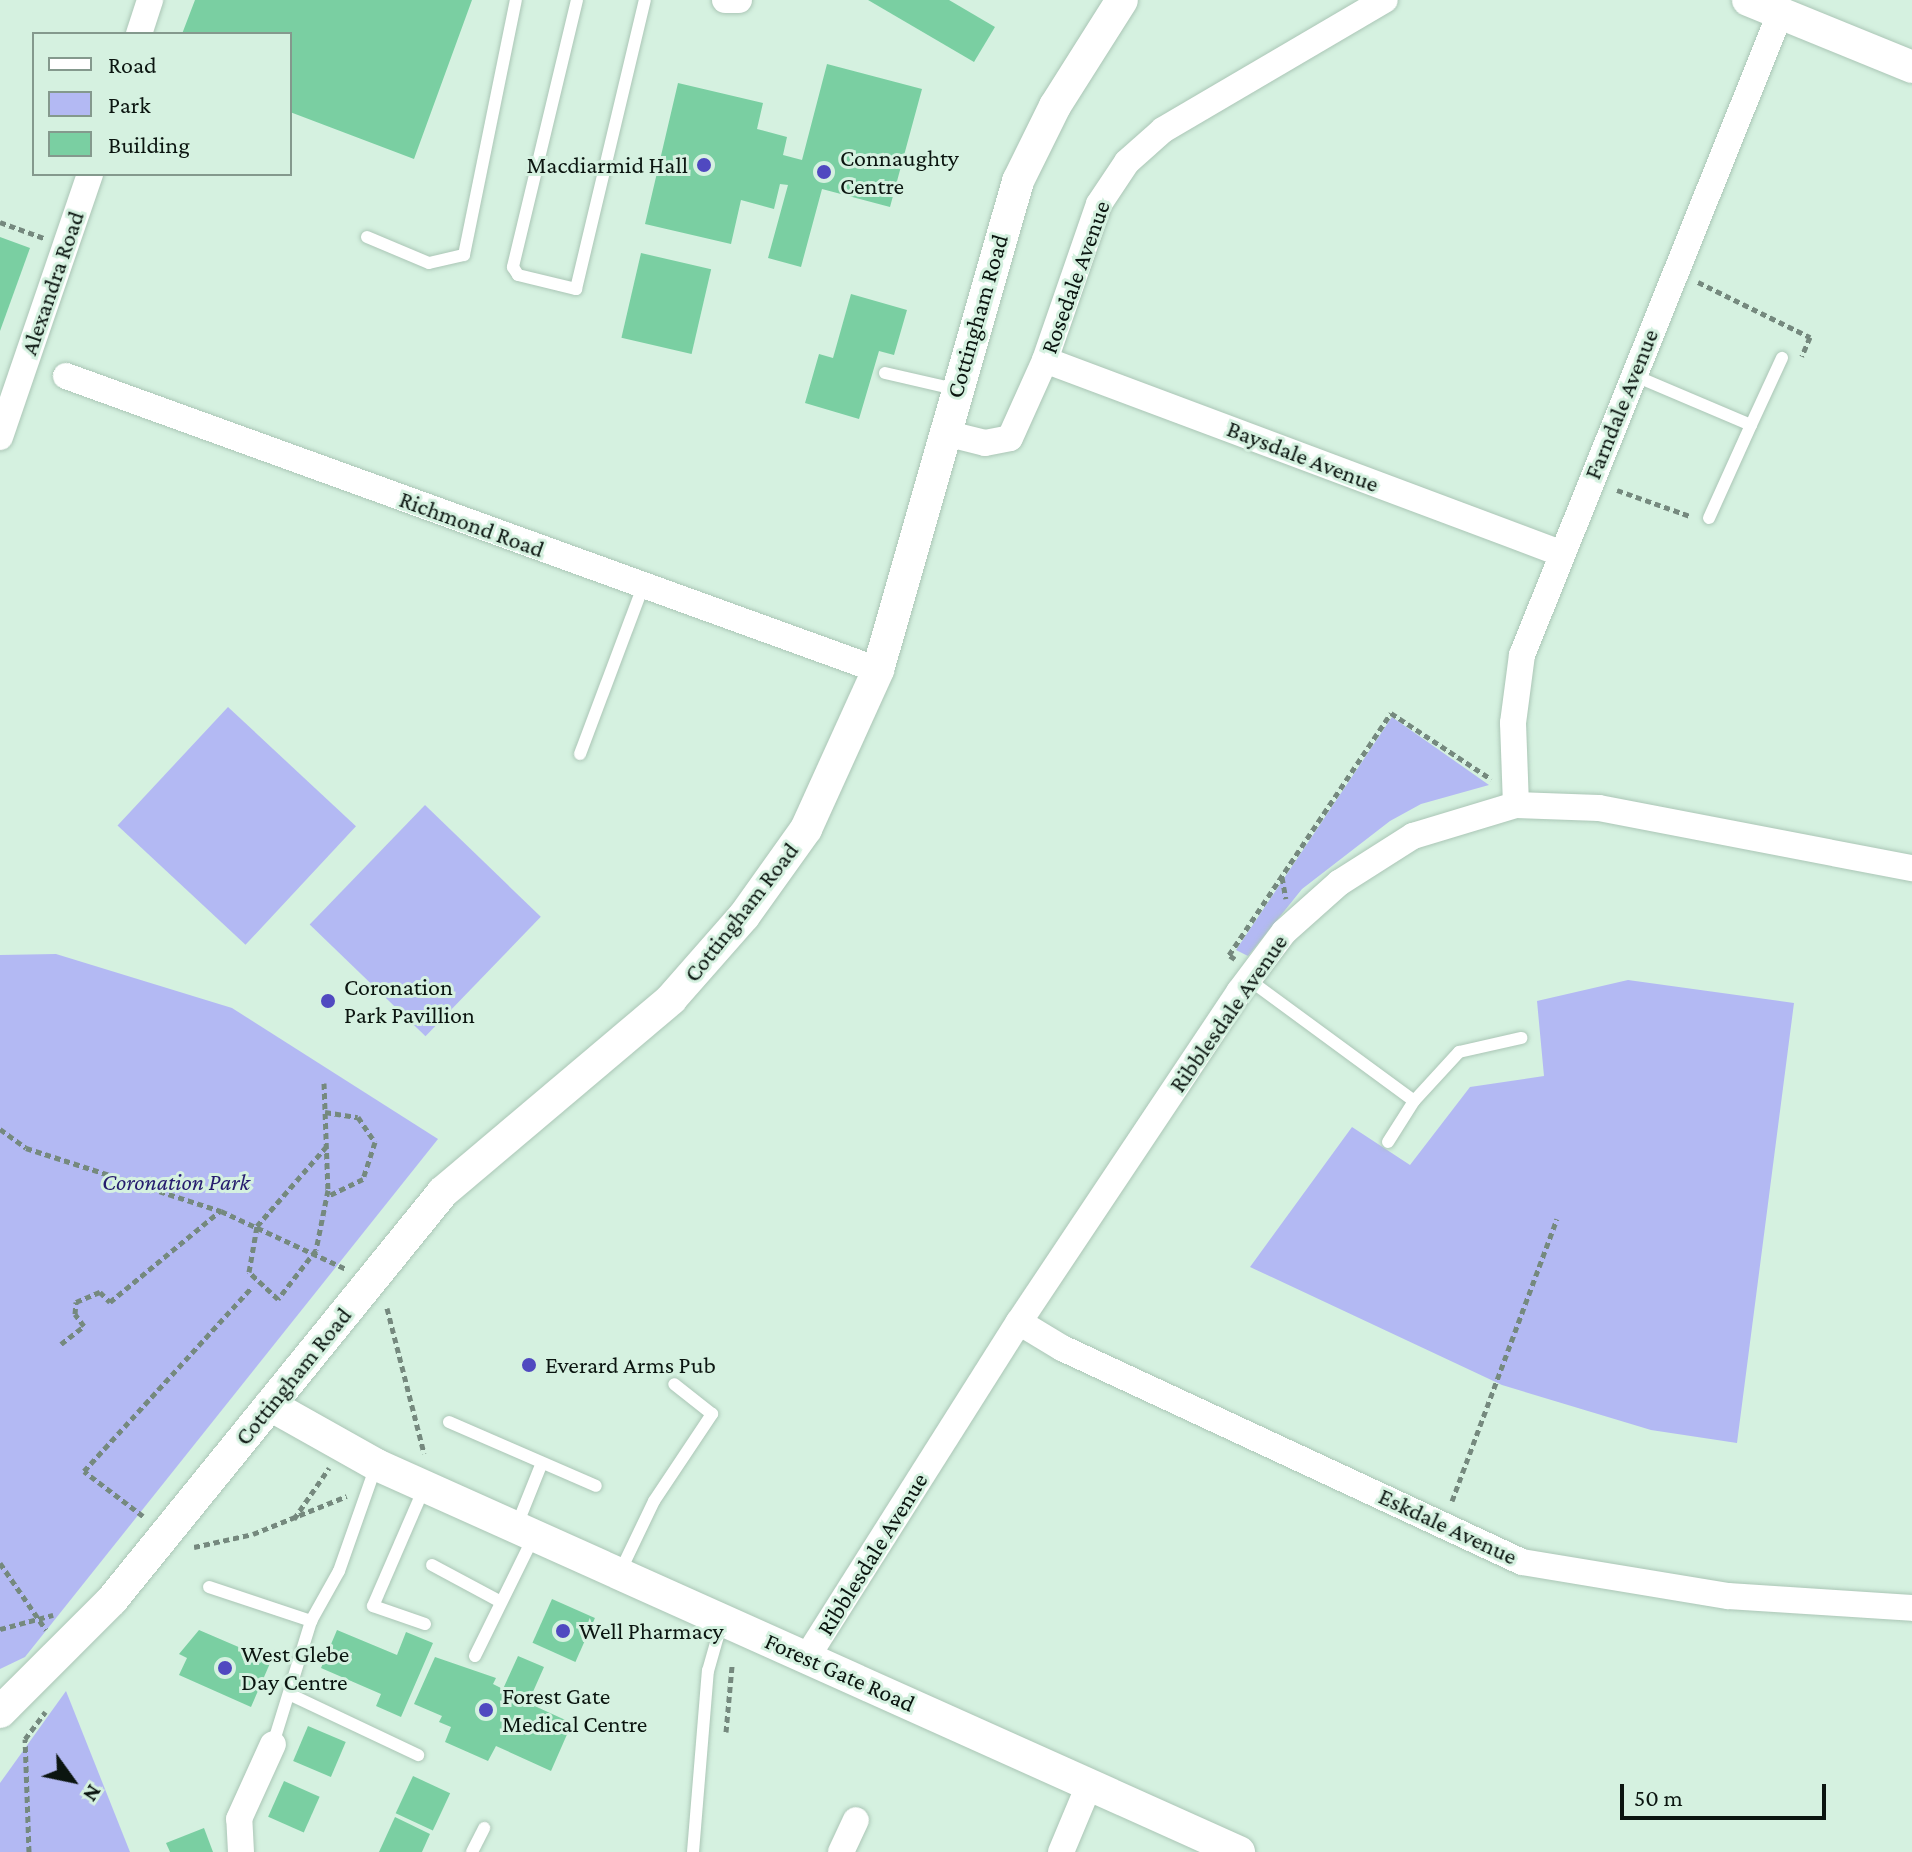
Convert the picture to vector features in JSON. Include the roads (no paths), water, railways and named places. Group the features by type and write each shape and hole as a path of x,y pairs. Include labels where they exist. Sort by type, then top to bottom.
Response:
{"street":[{"path":"140,32 150,0"},
{"path":"725,0 739,0"},
{"name":"Cottingham Road","path":"0,1712 66,1651 443,1192 671,999 744,916 806,829 878,670 955,389 1018,181 1063,93 1122,0"},
{"name":"Rosedale Avenue","path":"945,433 985,443 1010,438 1045,360 1099,204 1127,162 1163,130 1385,0"},
{"path":"1748,0 1912,67"},
{"name":"Farndale Avenue","path":"1516,794 1513,723 1522,655 1560,553 1780,14"},
{"name":"Alexandra Road","path":"0,437 89,176"},
{"name":"Baysdale Avenue","path":"1045,360 1560,553"},
{"name":"Richmond Road","path":"66,376 878,670"},
{"name":"Ribblesdale Avenue","path":"807,1657 1019,1322 1251,976 1291,925 1339,883 1413,836 1516,794 1912,868"},
{"name":"Eskdale Avenue","path":"1019,1322 1062,1348 1522,1562 1728,1596 1912,1608"},
{"name":"Forest Gate Road","path":"270,1405 377,1465 429,1484 735,1626 1239,1852"},
{"path":"241,1852 239,1819 273,1744"},
{"path":"1061,1852 1089,1785"},
{"path":"846,1850 856,1820"}],"lane":[{"path":"367,237 429,263 464,255 516,0"},
{"path":"577,0 513,267 518,275 576,289 645,0"},
{"path":"1709,518 1782,358"},
{"path":"885,373 955,389"},
{"path":"1633,375 1751,425"},
{"path":"580,754 643,586"},
{"path":"1251,976 1414,1101"},
{"path":"1388,1142 1414,1101 1459,1052 1521,1038"},
{"path":"620,1572 654,1501 712,1414 674,1384"},
{"path":"449,1422 541,1465 596,1486"},
{"path":"273,1744 311,1621 339,1571 377,1465"},
{"path":"475,1656 501,1602 526,1529 541,1465"},
{"path":"425,1624 373,1606 429,1484"},
{"path":"432,1565 501,1602"},
{"path":"209,1587 311,1621"},
{"path":"693,1852 708,1671 735,1626"},
{"path":"289,1694 418,1755"},
{"path":"472,1852 484,1828"}],"place":[{"name":"Macdiarmid Hall","path":"704,165"},
{"name":"Connaughty Centre","path":"824,172"},
{"name":"Coronation Park Pavillion","path":"328,1001"},
{"name":"Everard Arms Pub","path":"529,1365"},
{"name":"Well Pharmacy","path":"563,1631"},
{"name":"West Glebe Day Centre","path":"225,1668"},
{"name":"Forest Gate Medical Centre","path":"486,1710"}],"park label":[{"name":"Coronation Park","path":"176,1182"}]}
